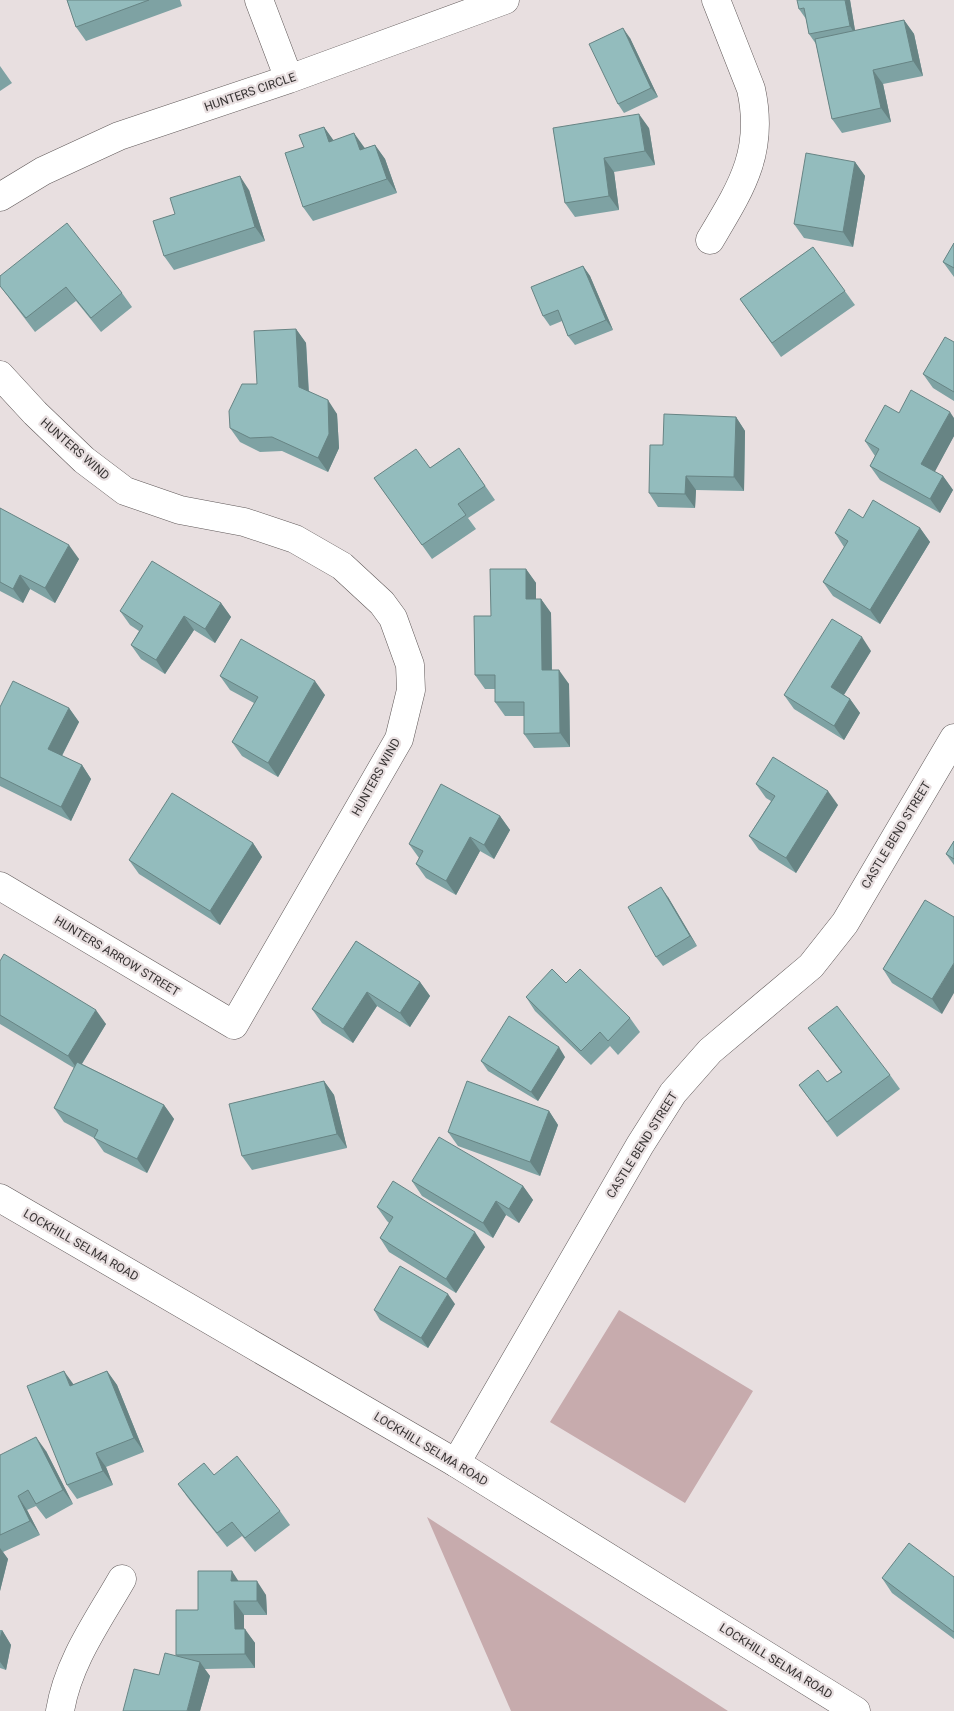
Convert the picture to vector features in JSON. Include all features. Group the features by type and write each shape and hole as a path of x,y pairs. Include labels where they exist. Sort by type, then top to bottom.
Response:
{"street":[{"path":"259,0 289,79"},
{"name":"HUNTERS CIRCLE","path":"0,197 43,171 119,136 289,79 505,0"},
{"path":"710,240 743,185 755,146 754,103 751,89 716,0"},
{"name":"HUNTERS WIND","path":"0,375 35,413 84,460 125,490 180,510 244,522 295,539 342,566 382,603 393,618 410,665 411,690 399,738 234,1025"},
{"name":"CASTLE BEND STREET","path":"456,1463 640,1145 673,1093 710,1051 812,966 844,924 954,738"},
{"name":"HUNTERS ARROW STREET","path":"0,886 234,1025"},
{"name":"LOCKHILL SELMA ROAD","path":"0,1198 456,1463 856,1711"},
{"path":"60,1711 62,1697 76,1659 122,1579"}],"shaded area":[{"path":"619,1310 753,1391 685,1503 550,1422"},
{"path":"427,1517 728,1711 511,1711"}],"building":[{"path":"67,0 149,0 76,27"},
{"path":"797,0 845,0 850,26 809,34 804,8 799,9"},
{"path":"904,20 913,61 873,70 881,108 832,119 815,39"},
{"path":"623,28 651,88 618,104 589,44"},
{"path":"639,114 645,151 604,158 609,196 565,203 553,128"},
{"path":"324,127 329,142 354,133 360,150 375,145 387,179 303,207 285,153 304,147 299,135"},
{"path":"806,153 855,162 843,232 794,224"},
{"path":"240,176 255,227 164,256 153,221 175,214 170,198"},
{"path":"67,223 122,293 91,318 66,287 26,318 0,286 0,276"},
{"path":"954,243 954,268 943,262"},
{"path":"813,247 845,291 772,343 740,299"},
{"path":"583,266 606,320 568,336 558,310 543,316 531,287"},
{"path":"296,329 299,387 328,400 329,434 318,458 272,437 250,438 230,428 229,411 242,384 257,384 254,331"},
{"path":"945,337 954,342 954,392 923,374"},
{"path":"911,390 950,412 921,464 943,476 930,499 870,466 879,449 865,441 885,405 899,413"},
{"path":"664,414 736,417 734,477 686,476 685,494 649,493 650,445 663,445"},
{"path":"459,448 485,486 458,504 466,515 422,545 374,478 416,449 430,468"},
{"path":"873,500 920,528 870,610 823,582 848,541 835,533 849,509 863,518"},
{"path":"0,508 69,545 45,588 20,575 13,589 0,582"},
{"path":"152,561 221,603 205,629 184,616 156,660 131,645 143,626 120,611"},
{"path":"490,569 526,569 526,599 541,599 542,670 559,670 560,733 524,734 524,702 495,702 495,675 475,675 474,616 491,616"},
{"path":"832,619 862,637 831,687 850,699 834,726 784,695"},
{"path":"241,639 315,681 268,763 232,742 258,697 220,676"},
{"path":"13,681 69,708 48,749 82,765 61,807 0,777 0,707"},
{"path":"773,757 828,791 786,858 749,836 775,796 756,784"},
{"path":"441,784 500,816 484,845 470,837 446,881 416,864 423,851 409,844"},
{"path":"172,793 253,843 210,911 129,860"},
{"path":"954,841 954,859 946,854"},
{"path":"661,887 690,936 656,957 628,907"},
{"path":"925,900 954,917 954,963 932,999 883,969"},
{"path":"356,941 420,982 400,1013 367,992 343,1029 312,1009"},
{"path":"4,954 96,1010 68,1056 0,1015 0,961"},
{"path":"552,969 566,983 580,969 630,1018 608,1041 600,1032 581,1051 526,997"},
{"path":"837,1006 890,1075 827,1122 799,1085 818,1070 827,1082 842,1072 808,1028"},
{"path":"509,1016 559,1047 531,1092 481,1061"},
{"path":"77,1062 164,1105 137,1159 94,1138 98,1130 54,1108"},
{"path":"324,1081 337,1134 242,1156 229,1104"},
{"path":"467,1081 549,1111 530,1162 448,1132"},
{"path":"439,1137 523,1186 509,1209 496,1201 483,1223 412,1181"},
{"path":"393,1181 475,1232 446,1279 380,1238 393,1217 377,1207"},
{"path":"400,1266 448,1294 421,1338 374,1310"},
{"path":"64,1371 70,1386 107,1371 134,1438 96,1453 103,1471 67,1485 27,1386"},
{"path":"36,1437 63,1490 36,1504 28,1490 18,1496 30,1521 0,1535 0,1455"},
{"path":"237,1456 280,1511 245,1538 232,1522 217,1533 178,1484 204,1463 214,1475"},
{"path":"909,1543 954,1577 954,1632 882,1578"},
{"path":"198,1571 232,1571 231,1581 257,1581 257,1601 234,1601 235,1629 245,1629 245,1654 176,1655 176,1610 198,1610"},
{"path":"165,1653 200,1662 187,1711 123,1711 134,1669 159,1675"}]}
